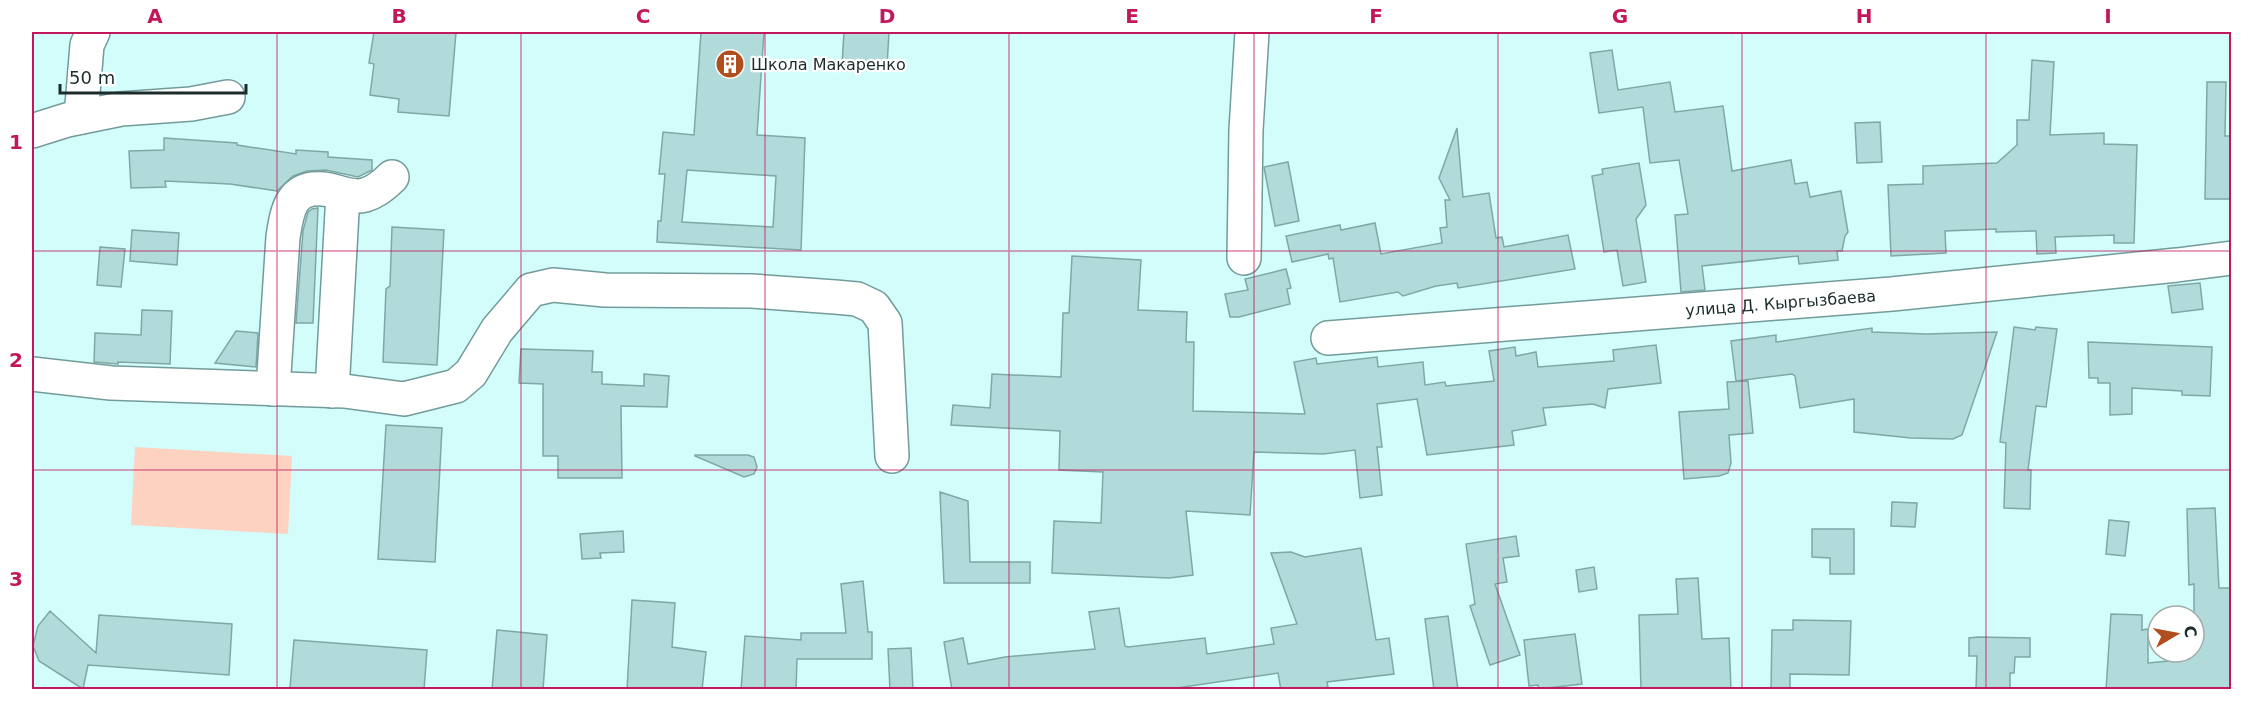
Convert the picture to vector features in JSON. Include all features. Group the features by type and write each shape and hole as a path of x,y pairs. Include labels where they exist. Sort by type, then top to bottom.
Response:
{"street":[{"path":"81,117 87,45 93,32"},
{"path":"1244,258 1246,130 1252,32"},
{"path":"32,131 121,108 191,104 228,97"},
{"path":"273,389 286,213 294,197 322,188 362,196 377,190 392,177"},
{"path":"332,391 343,194"},
{"name":"улица Д. Кыргызбаева","path":"1328,338 1892,294 2232,258"},
{"path":"32,374 111,383 332,391 404,399 456,386 471,373 497,330 531,290 553,285 605,290 753,291 857,299 874,307 885,323 892,456"}],"shaded area":[{"path":"135,447 292,456 288,534 131,525"}],"building":[{"path":"374,32 456,32 449,116 398,112 399,99 370,95 374,64 369,63"},
{"path":"701,32 764,32 757,135 805,138 801,250 657,242 665,174 659,174 663,132 694,135","holes":["687,170 776,176 773,227 682,222"]},
{"path":"844,32 889,32 887,67 842,64"},
{"path":"1612,50 1618,90 1670,82 1675,112 1723,106 1732,171 1791,160 1795,184 1807,182 1810,197 1841,191 1848,232 1842,251 1837,251 1838,260 1799,264 1798,256 1702,266 1705,290 1681,292 1675,215 1688,214 1679,160 1650,163 1643,107 1599,113 1590,53"},
{"path":"2032,60 2054,62 2050,135 2104,133 2104,144 2137,145 2134,243 2114,243 2114,235 2055,237 2056,253 2037,254 2036,231 1996,232 1996,229 1945,231 1946,253 1891,256 1888,185 1923,184 1923,166 1997,163 2017,145 2017,120 2029,120"},
{"path":"2207,82 2226,82 2225,136 2232,136 2232,199 2205,199"},
{"path":"1880,122 1882,162 1857,163 1855,123"},
{"path":"1457,128 1463,197 1489,193 1496,238 1502,237 1504,247 1568,235 1575,269 1458,288 1457,283 1436,286 1403,296 1398,292 1340,302 1333,258 1329,259 1328,254 1292,262 1286,236 1340,225 1341,230 1375,223 1381,254 1442,243 1440,228 1447,227 1445,200 1450,200 1439,178"},
{"path":"164,138 237,143 237,145 296,154 296,150 328,152 328,157 372,160 372,170 358,177 326,170 307,171 293,176 277,191 230,184 165,181 166,187 131,188 129,151 164,150"},
{"path":"1288,162 1299,221 1275,226 1264,167"},
{"path":"1639,163 1646,205 1636,219 1646,282 1623,286 1617,250 1604,252 1592,176 1603,174 1602,169"},
{"path":"318,208 313,323 296,323 303,231 308,212"},
{"path":"392,227 444,230 437,365 383,362 386,289 390,286"},
{"path":"132,230 179,233 177,265 130,261"},
{"path":"100,247 125,249 121,287 97,285"},
{"path":"1072,256 1141,260 1138,310 1187,312 1186,342 1194,342 1193,411 1305,414 1294,362 1316,358 1317,364 1377,357 1378,367 1423,362 1425,385 1445,382 1446,386 1494,381 1489,351 1515,347 1516,356 1536,352 1538,367 1614,361 1613,350 1656,345 1661,383 1608,389 1605,408 1593,404 1543,408 1546,425 1512,431 1514,445 1427,455 1417,399 1377,404 1382,447 1377,447 1382,495 1360,498 1355,450 1323,454 1254,452 1250,515 1186,511 1193,575 1169,578 1052,573 1054,521 1101,523 1103,472 1059,470 1060,431 951,425 953,405 990,408 992,374 1061,377 1063,313 1069,313"},
{"path":"1286,269 1291,288 1287,289 1290,304 1239,317 1230,317 1225,294 1248,290 1245,279"},
{"path":"2200,283 2203,309 2172,313 2168,286"},
{"path":"142,310 172,311 170,364 94,362 95,333 141,335"},
{"path":"2014,327 2035,330 2036,327 2057,329 2046,407 2036,406 2028,470 2031,470 2030,509 2004,508 2006,443 2000,442"},
{"path":"1872,328 1872,332 1926,334 1997,332 1962,435 1953,439 1911,438 1854,432 1854,399 1800,408 1795,376 1792,374 1736,381 1731,341 1776,335 1776,342"},
{"path":"236,331 258,333 256,367 215,363"},
{"path":"2088,342 2212,347 2210,396 2182,395 2182,391 2132,388 2132,414 2110,415 2110,383 2098,383 2098,378 2089,378"},
{"path":"521,349 593,351 592,372 602,372 602,384 644,386 644,374 669,376 667,407 621,406 622,478 558,478 558,456 543,456 543,384 519,383"},
{"path":"1748,381 1753,433 1729,435 1731,463 1728,473 1684,479 1679,412 1729,409 1727,382"},
{"path":"386,425 442,428 435,562 378,559"},
{"path":"695,455 748,455 754,457 757,467 754,474 744,477"},
{"path":"940,492 968,501 970,562 1030,562 1030,583 944,583"},
{"path":"1892,502 1917,503 1915,527 1891,526"},
{"path":"2215,508 2219,588 2232,588 2232,690 2106,690 2111,614 2142,615 2142,630 2146,629 2146,664 2206,664 2206,604 2194,604 2194,584 2189,585 2187,509"},
{"path":"2109,520 2129,522 2125,556 2106,554"},
{"path":"1812,529 1854,529 1854,574 1830,574 1830,558 1812,557"},
{"path":"623,531 624,552 600,553 601,558 582,559 580,534"},
{"path":"1516,536 1519,556 1503,558 1507,582 1495,584 1520,655 1490,665 1470,606 1475,604 1466,544"},
{"path":"1361,548 1376,640 1389,638 1394,674 1327,682 1328,687 1315,690 1281,690 1278,673 1163,690 952,690 944,642 963,638 968,664 1005,657 1095,649 1089,612 1119,608 1125,646 1128,647 1205,638 1207,654 1274,644 1271,628 1297,624 1271,553 1291,552 1305,557"},
{"path":"1594,567 1597,589 1579,592 1576,570"},
{"path":"1698,578 1702,639 1729,638 1731,690 1641,690 1639,615 1678,614 1676,579"},
{"path":"863,581 868,632 872,632 872,659 797,659 796,690 741,690 745,636 801,640 801,633 846,633 841,584"},
{"path":"632,600 675,603 672,647 706,652 702,690 627,690"},
{"path":"50,611 96,653 99,615 232,624 229,675 88,665 83,689 39,661 33,646 38,626"},
{"path":"1448,616 1458,690 1434,690 1425,619"},
{"path":"1793,620 1851,621 1849,675 1790,674 1790,690 1771,690 1772,630 1793,630"},
{"path":"497,630 547,635 543,690 492,690"},
{"path":"1575,634 1582,684 1539,689 1538,685 1529,686 1524,640"},
{"path":"1969,638 2030,638 2030,657 2015,657 2014,673 2010,673 2010,690 1976,690 1977,656 1969,656"},
{"path":"294,640 427,650 424,690 290,688"},
{"path":"911,648 913,690 890,690 888,649"}],"place":[{"name":"Школа Макаренко","path":"730,64"}]}
